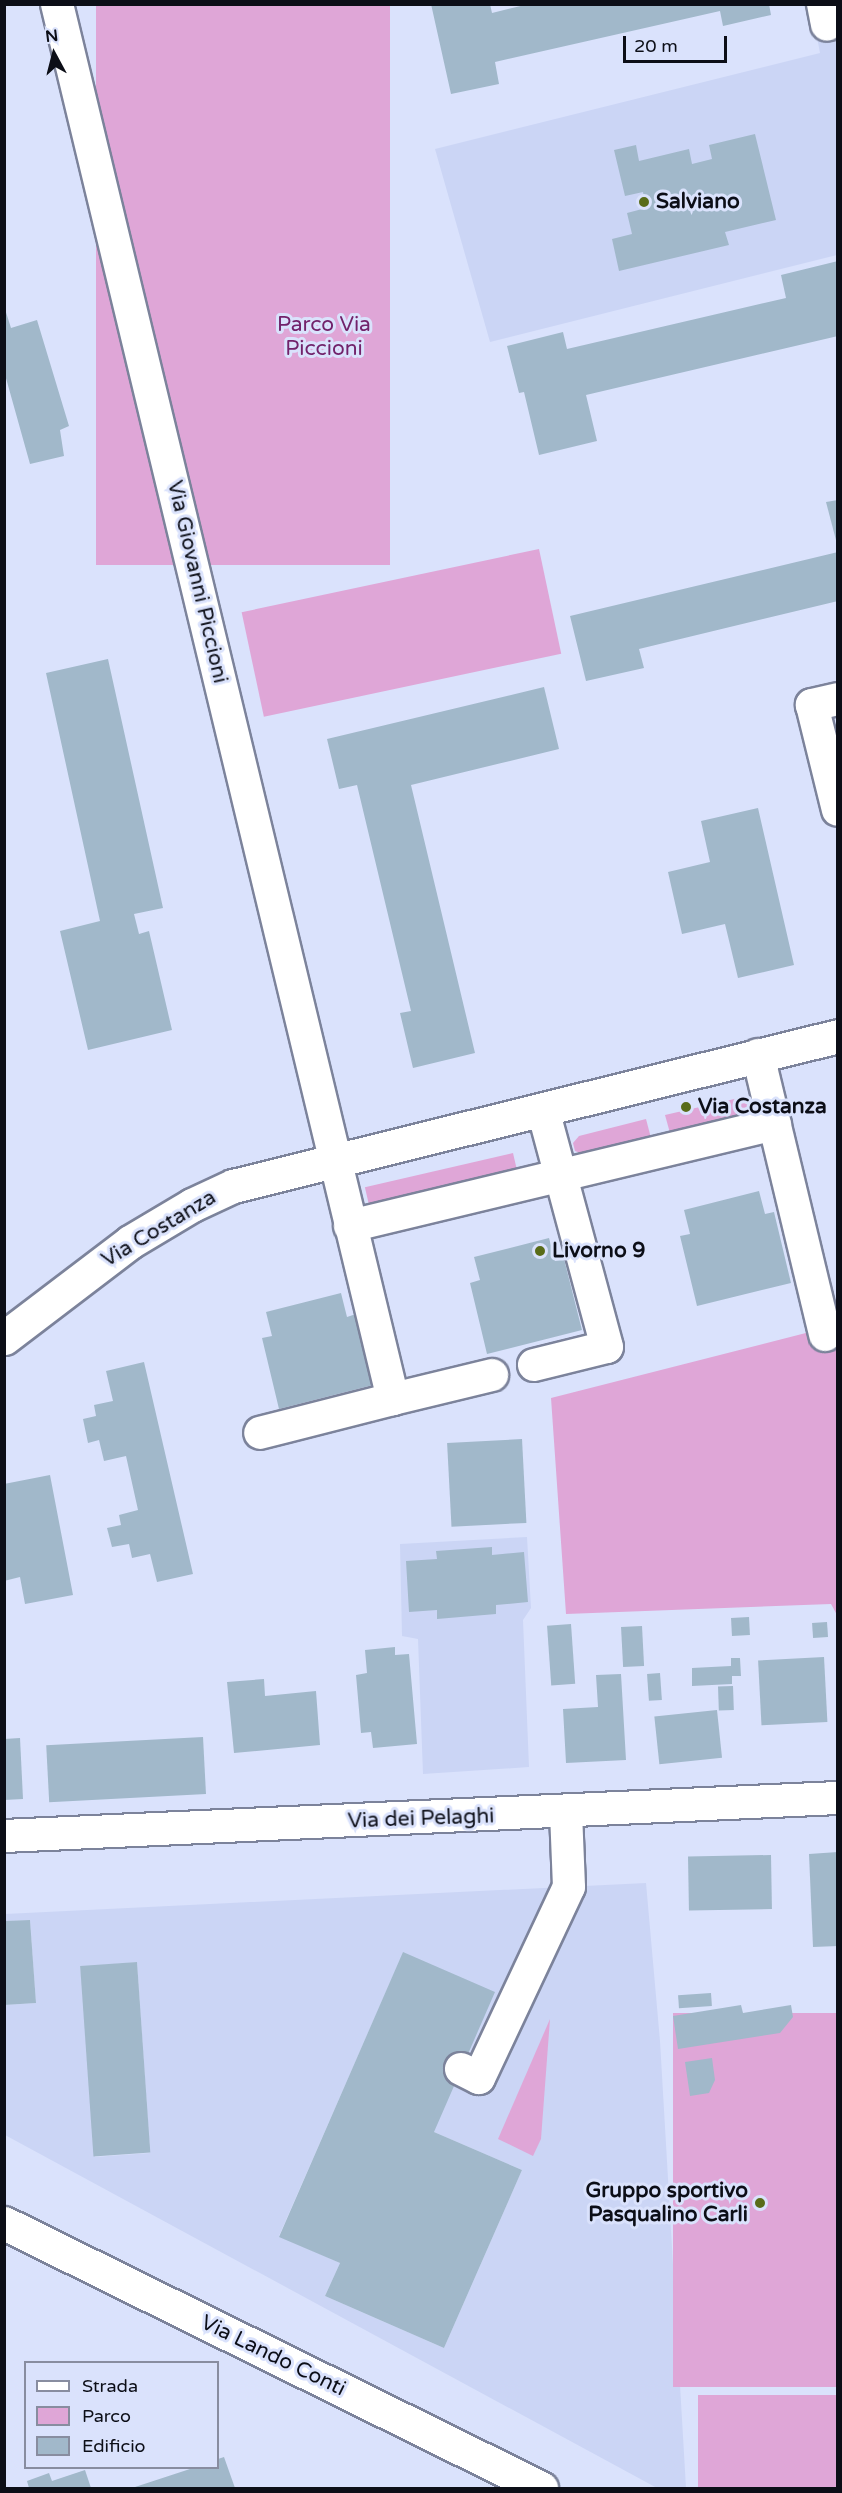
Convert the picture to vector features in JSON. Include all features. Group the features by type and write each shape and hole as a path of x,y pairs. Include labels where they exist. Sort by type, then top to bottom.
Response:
{"street":[{"name":"Via Giovanni Piccioni","path":"57,4 333,1159"},
{"path":"825,702 837,810"},
{"name":"Via Costanza","path":"4,1338 130,1242 192,1205 233,1186 333,1159 837,1036"},
{"path":"758,1055 825,1335"},
{"path":"534,1365 608,1347 543,1108"},
{"path":"350,1226 775,1124"},
{"path":"333,1159 393,1399"},
{"path":"260,1433 492,1375"},
{"name":"Via dei Pelaghi","path":"4,1836 566,1813 837,1798"},
{"path":"461,2069 479,2078 484,2043 569,1887 566,1813"},
{"name":"Via Lando Conti","path":"4,2223 541,2488"}],"shaded area":[{"name":"Salviano","path":"837,32 837,255 490,342 435,149 820,53 817,37"},
{"path":"527,1537 531,1608 523,1620 529,1767 423,1774 418,1639 402,1636 400,1544"},
{"path":"646,1883 660,2041 686,2488 657,2488 5,2135 5,2005 36,2003 30,1920 5,1921 5,1914","holes":["403,1953 434,2132 522,2170 444,2348 325,2296 340,2263 279,2236","137,1962 150,2153 95,2157 81,1967"]}],"green space":[{"name":"Parco Via Piccioni","path":"96,5 390,5 390,565 96,565"},
{"path":"539,549 561,654 264,717 242,612"},
{"path":"743,1097 750,1101 751,1109 746,1115 670,1133 665,1115"},
{"path":"646,1119 651,1138 586,1155 575,1151 573,1143 579,1136"},
{"path":"513,1153 517,1171 369,1205 365,1187"},
{"path":"837,1325 837,1615 831,1604 566,1614 551,1398"},
{"name":"Gruppo sportivo Pasqualino Carli","path":"673,2013 837,2013 837,2387 673,2387"},
{"path":"550,2019 541,2139 533,2156 498,2139"},
{"path":"698,2395 837,2395 837,2488 698,2488"}],"building":[{"path":"431,4 490,4 492,13 529,4 769,4 771,15 723,26 720,11 495,62 499,84 451,94"},
{"path":"755,134 776,220 725,232 729,245 619,271 612,239 632,234 627,213 646,208 643,192 625,196 614,150 636,145 639,161 689,149 692,164 712,159 709,145"},
{"path":"838,261 838,336 586,395 597,441 539,455 524,392 519,393 507,346 563,332 567,349 786,298 781,275"},
{"path":"4,306 11,328 37,320 69,426 60,430 64,456 30,464 4,371"},
{"path":"838,500 838,544 837,544 826,502"},
{"path":"838,552 838,601 639,649 644,668 586,681 570,616"},
{"path":"108,659 163,908 134,914 139,934 149,931 172,1030 88,1050 60,931 100,921 46,673"},
{"path":"544,687 559,749 411,785 475,1053 413,1068 400,1013 411,1011 357,785 339,789 327,739"},
{"path":"758,808 794,965 738,978 725,924 682,934 668,872 710,862 701,821"},
{"path":"759,1191 765,1214 774,1212 791,1283 697,1306 680,1236 690,1234 684,1210"},
{"path":"549,1238 555,1261 564,1259 582,1330 487,1354 470,1283 480,1280 474,1257"},
{"path":"341,1293 347,1317 356,1314 373,1385 279,1409 262,1338 272,1336 266,1312"},
{"path":"144,1362 193,1574 157,1582 150,1554 132,1558 129,1544 112,1547 107,1528 121,1525 119,1515 138,1510 126,1456 104,1461 99,1440 88,1443 83,1419 96,1416 94,1405 113,1401 106,1371"},
{"path":"522,1439 526,1523 451,1527 447,1443"},
{"path":"50,1475 73,1595 25,1604 20,1577 4,1581 4,1484"},
{"path":"492,1547 492,1555 524,1552 528,1602 496,1605 496,1614 437,1619 437,1610 409,1612 406,1561 437,1559 436,1551"},
{"path":"749,1617 750,1635 732,1636 731,1618"},
{"path":"827,1622 828,1637 813,1638 812,1623"},
{"path":"571,1624 575,1684 551,1686 547,1626"},
{"path":"642,1626 644,1666 623,1667 621,1627"},
{"path":"395,1647 395,1655 409,1654 417,1744 373,1748 371,1732 361,1733 356,1675 367,1673 365,1650"},
{"path":"824,1657 827,1722 761,1725 758,1660"},
{"path":"731,1658 740,1658 741,1676 732,1676 732,1684 692,1686 692,1668 731,1666"},
{"path":"660,1673 662,1700 649,1701 647,1674"},
{"path":"621,1674 626,1760 566,1763 563,1709 598,1707 596,1675"},
{"path":"264,1679 265,1696 316,1691 320,1745 234,1753 227,1682"},
{"path":"733,1686 734,1710 719,1711 718,1687"},
{"path":"717,1710 722,1758 659,1764 654,1717"},
{"path":"203,1737 206,1794 49,1802 46,1745"},
{"path":"20,1738 23,1799 4,1800 4,1739"},
{"path":"838,1852 838,1946 813,1947 809,1854"},
{"path":"771,1855 772,1909 689,1910 688,1856"},
{"path":"30,1920 36,2003 4,2005 4,1921"},
{"path":"403,1952 495,1992 434,2132 522,2170 444,2348 325,2296 340,2263 279,2237"},
{"path":"137,1962 150,2153 93,2157 80,1966"},
{"path":"711,1993 712,2006 679,2008 678,1995"},
{"path":"741,2005 743,2013 791,2005 793,2017 780,2033 678,2049 673,2016"},
{"path":"712,2058 715,2080 709,2093 690,2096 685,2062"},
{"path":"224,2457 235,2488 132,2488 190,2469 219,2469 219,2459"},
{"path":"85,2470 91,2488 29,2488 27,2481 49,2473 52,2481"}],"place":[{"name":"Salviano","path":"644,202"},
{"name":"Via Costanza","path":"686,1107"},
{"name":"Livorno 9","path":"540,1251"},
{"name":"Gruppo sportivo Pasqualino Carli","path":"760,2203"}]}
